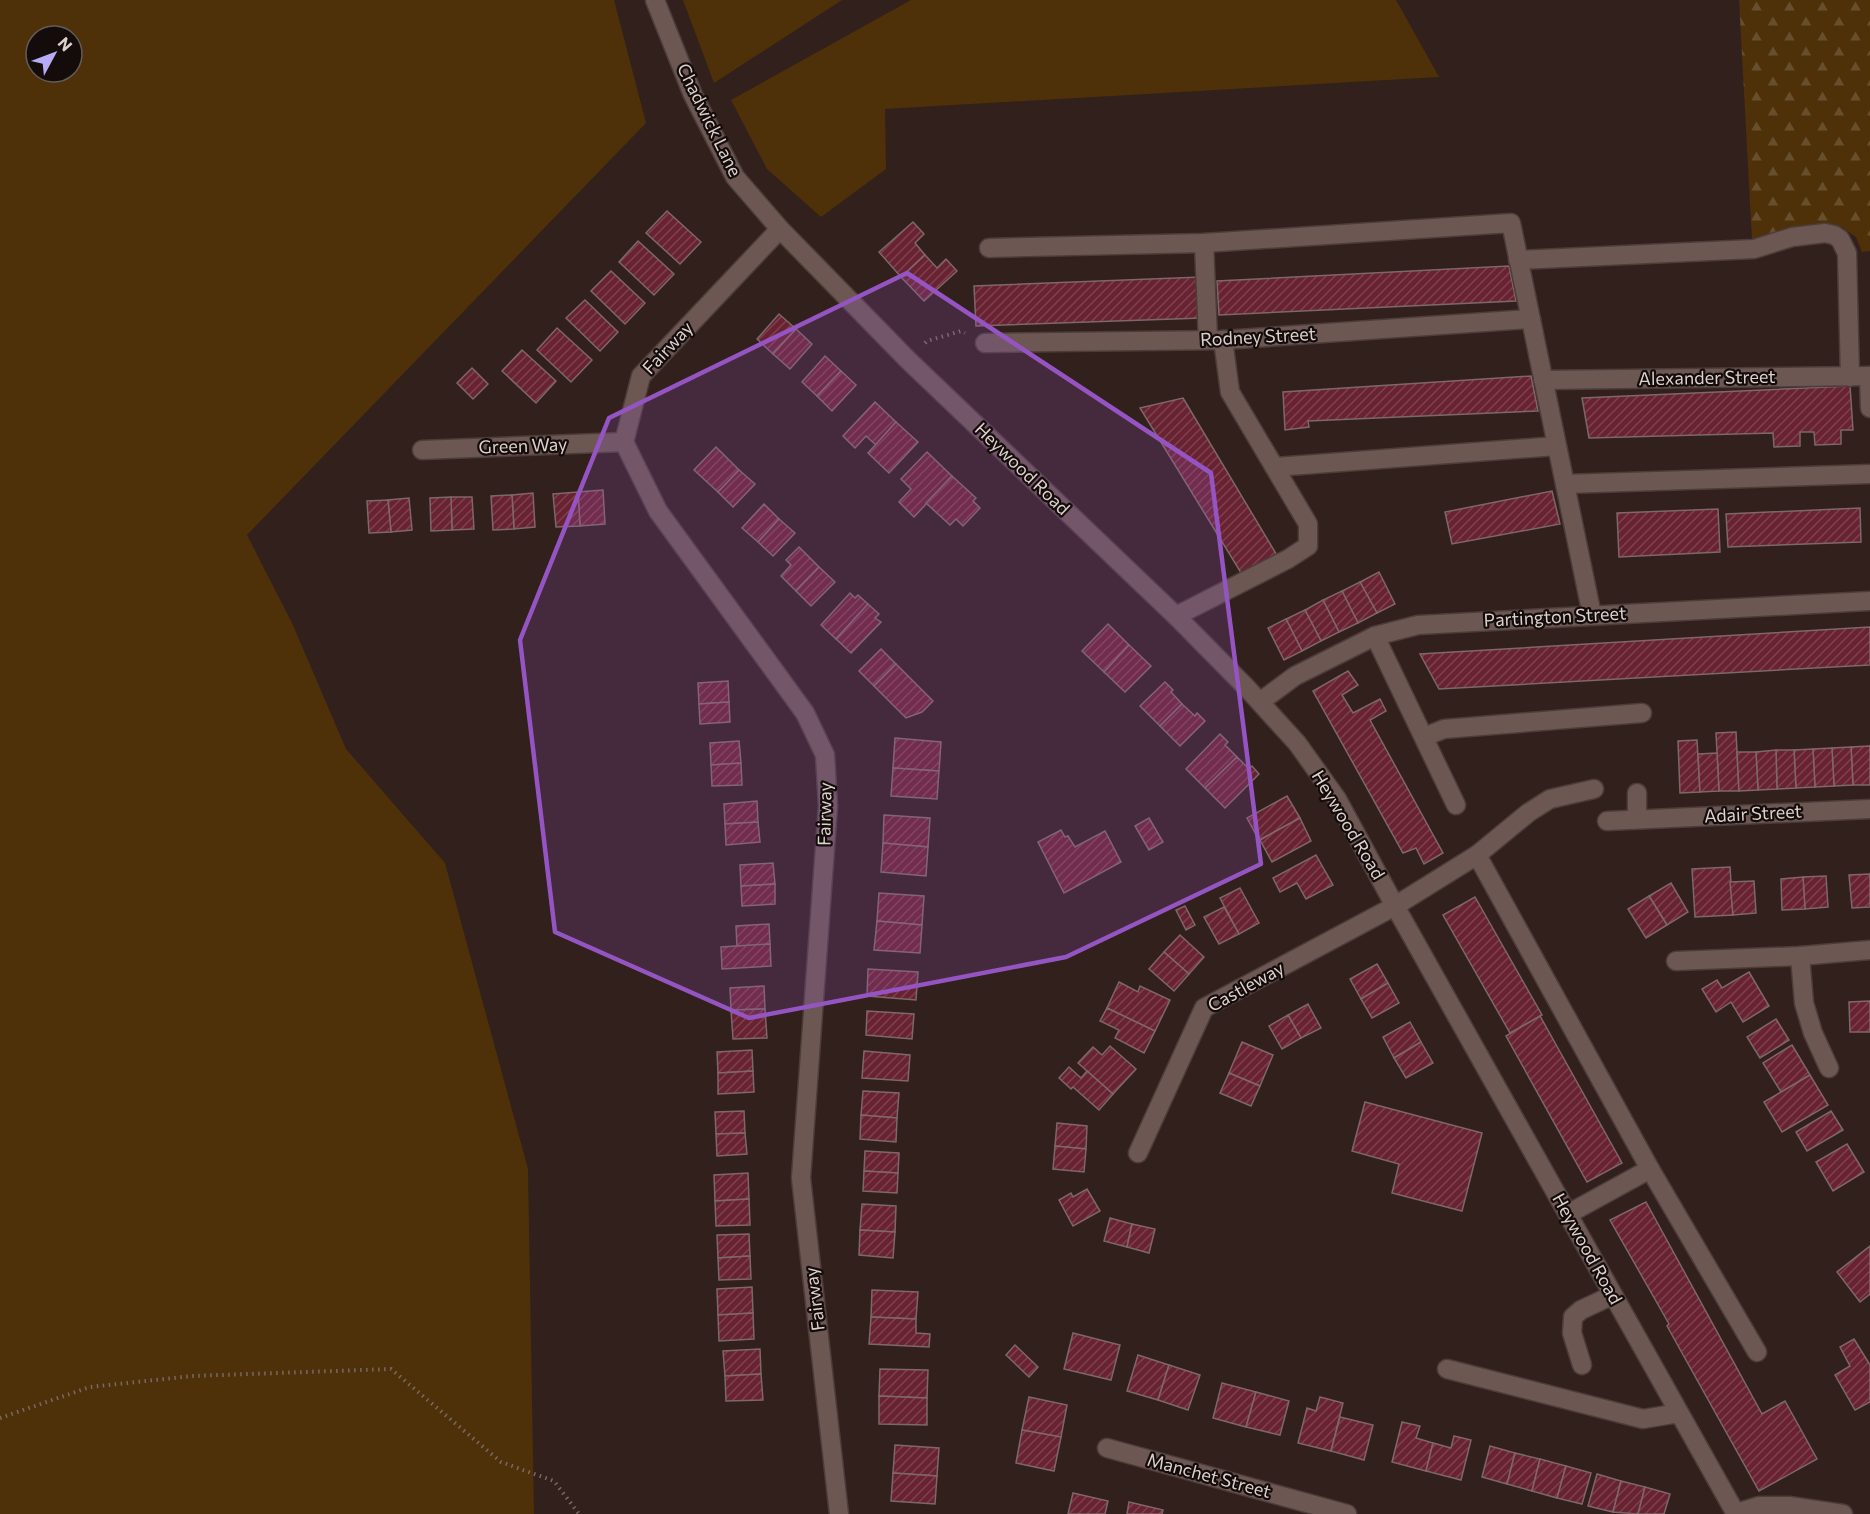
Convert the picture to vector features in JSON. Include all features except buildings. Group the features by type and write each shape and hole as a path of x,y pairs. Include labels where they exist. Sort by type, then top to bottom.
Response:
{"street":[{"name":"Chadwick Lane","path":"655,0 693,95 735,177 780,229"},
{"path":"989,248 1204,243 1511,224 1592,615"},
{"name":"Heywood Road","path":"780,229 909,360 1176,616 1297,743 1337,799 1736,1514"},
{"name":"Fairway","path":"780,229 641,376 624,442 658,511 805,713 825,755 828,806 801,1178 839,1514"},
{"path":"1518,260 1754,249 1792,237 1825,233 1834,235 1843,244 1847,253 1850,377"},
{"path":"1176,616 1288,560 1308,546 1308,524 1230,392 1215,340 1204,243"},
{"name":"Rodney Street","path":"984,343 1215,340 1531,319"},
{"path":"1869,376 1870,408"},
{"name":"Alexander Street","path":"1543,380 1869,376"},
{"name":"Green Way","path":"422,450 624,442"},
{"path":"1275,467 1557,446"},
{"path":"1564,484 1870,474"},
{"name":"Partington Street","path":"1260,702 1295,676 1375,636 1418,625 1870,601"},
{"path":"1375,636 1456,805"},
{"path":"1424,737 1444,729 1642,713"},
{"name":"Castleway","path":"1138,1153 1204,1008 1395,906 1478,855 1528,813 1550,799 1594,789"},
{"path":"1636,819 1637,793"},
{"name":"Adair Street","path":"1606,821 1870,809"},
{"path":"1478,855 1650,1169 1757,1352"},
{"path":"1676,961 1800,956 1870,950"},
{"path":"1800,956 1804,1003 1813,1033 1829,1068"},
{"path":"1568,1215 1650,1169"},
{"path":"1582,1365 1572,1333 1574,1317 1581,1310 1613,1295"},
{"path":"1446,1369 1643,1419 1679,1413"},
{"name":"Manchet Street","path":"1107,1448 1347,1514"},
{"path":"1736,1514 1759,1506 1789,1506 1843,1514"}],"path":[{"path":"909,360 927,340 961,331 984,343"},
{"path":"0,1418 90,1387 192,1376 391,1369 501,1462 554,1481 579,1514"}],"highlighted area":[{"path":"907,273 1211,473 1261,864 1066,957 749,1018 555,932 520,640 609,418"}],"green space":[{"path":"0,0 614,0 646,123 247,535 292,623 346,749 445,863 528,1169 534,1514 0,1514"},
{"path":"683,0 842,0 714,83"},
{"path":"911,0 1396,0 1439,77 885,109 886,169 821,217 767,169 731,100"},
{"path":"1739,0 1870,0 1870,251 1862,252 1856,237 1843,228 1788,231 1752,239"}]}
